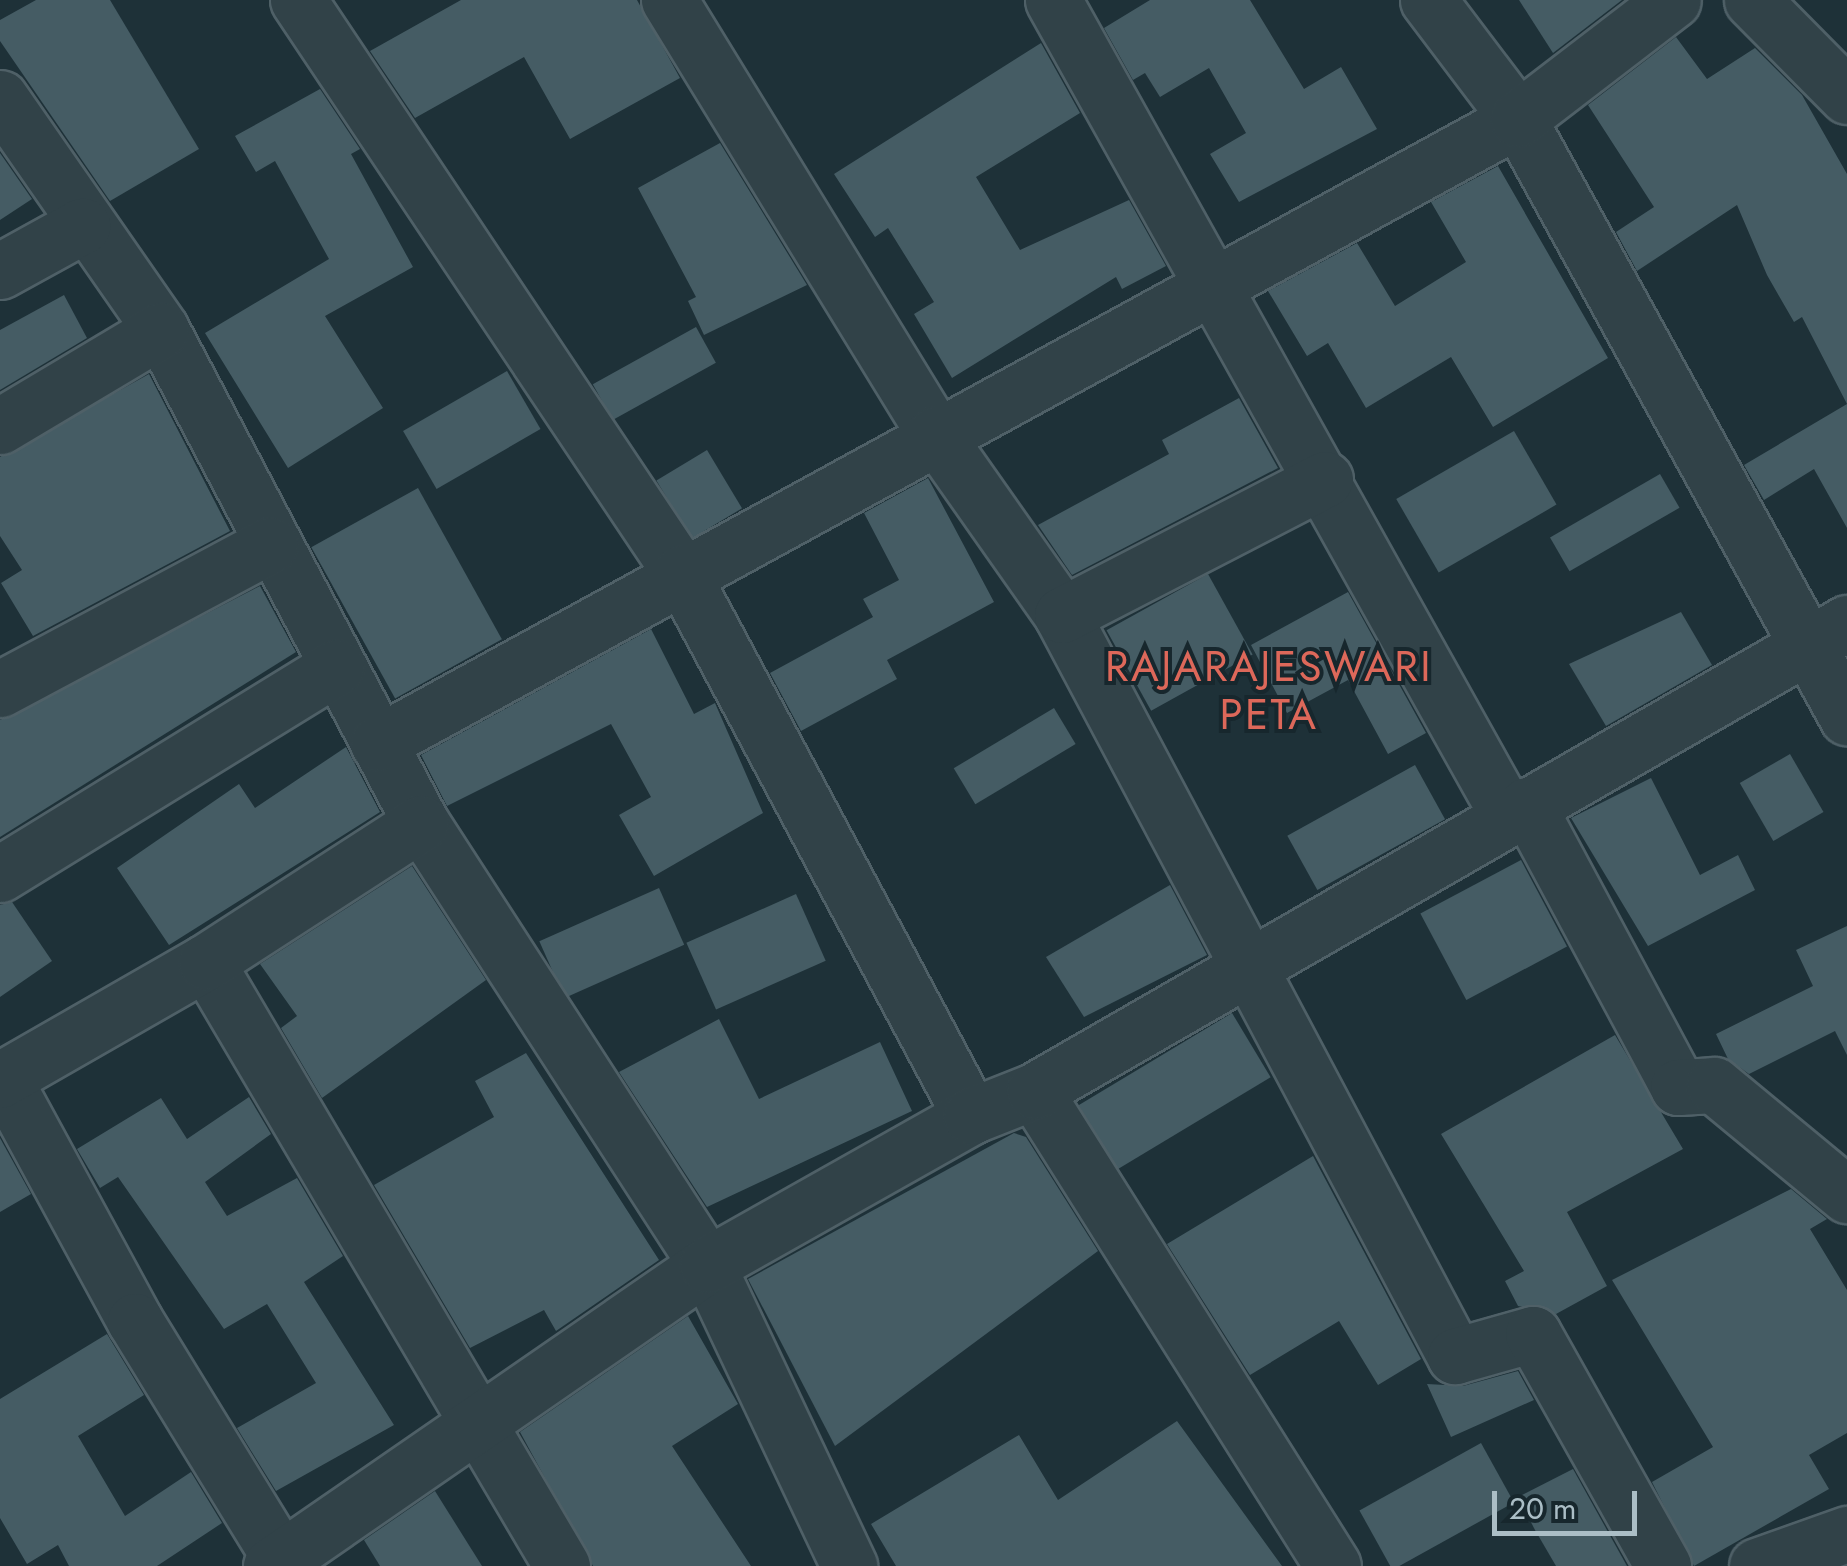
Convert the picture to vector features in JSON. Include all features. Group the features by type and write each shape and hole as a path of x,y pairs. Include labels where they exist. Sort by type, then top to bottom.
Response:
{"street":[{"path":"298,0 681,573 971,1116"},
{"path":"668,0 936,434 1062,615 1455,1356 1533,1334 1663,1566"},
{"path":"1054,0 1219,285 1325,479 1678,1086 1714,1085 1847,1195"},
{"path":"1428,0 1518,120 1829,633 1847,717"},
{"path":"378,743 681,573 1518,120 1673,0"},
{"path":"1752,0 1847,96"},
{"path":"0,98 82,226 161,330 270,545 420,823 707,1265 849,1566"},
{"path":"0,271 82,226"},
{"path":"0,426 161,330"},
{"path":"1062,615 1325,479"},
{"path":"0,689 270,545"},
{"path":"420,823 206,962 1,1079 134,1321 276,1562 707,1265 971,1116 1034,1091 1245,964 1829,633"},
{"path":"0,874 336,666"},
{"path":"206,962 472,1425 562,1566"},
{"path":"1034,1091 1333,1566"},
{"path":"1757,1566 1847,1534"}],"building":[{"path":"36,0 110,0 199,149 110,201 0,41 0,20"},
{"path":"461,0 637,0 680,78 570,139 524,57 415,118 370,51"},
{"path":"1150,0 1250,0 1304,89 1341,67 1377,129 1239,202 1210,154 1246,133 1209,68 1160,97 1145,73 1133,80 1104,28"},
{"path":"1519,0 1622,0 1553,53"},
{"path":"1676,37 1707,79 1755,48 1802,95 1847,174 1847,404 1802,317 1794,322 1767,275 1737,205 1637,271 1616,232 1654,207 1588,105"},
{"path":"1041,43 1080,113 976,177 1020,250 1129,200 1166,266 1122,289 1116,277 952,378 914,314 934,302 888,228 875,237 834,174"},
{"path":"320,89 360,149 351,154 413,267 325,316 383,408 288,468 205,333 329,259 275,161 256,172 235,136"},
{"path":"720,143 807,285 704,335 688,301 696,297 638,188"},
{"path":"0,153 32,199 0,220"},
{"path":"1498,166 1608,358 1493,427 1451,357 1366,408 1328,343 1307,356 1268,291 1357,243 1395,306 1466,262 1431,202"},
{"path":"64,295 87,338 0,390 0,330"},
{"path":"696,327 716,363 613,420 593,384"},
{"path":"507,371 540,429 437,489 403,431"},
{"path":"149,374 230,531 33,636 1,583 22,570 0,536 0,457"},
{"path":"1239,398 1278,468 1072,575 1038,525 1169,454 1162,440"},
{"path":"1847,404 1847,528 1814,469 1764,500 1744,465"},
{"path":"1514,431 1557,505 1439,573 1396,499"},
{"path":"707,450 742,508 691,539 656,480"},
{"path":"1660,474 1680,508 1570,571 1550,538"},
{"path":"928,478 994,602 887,660 897,679 801,731 770,673 873,617 863,599 899,580 864,513"},
{"path":"418,488 502,639 395,698 311,547"},
{"path":"1208,574 1253,654 1151,711 1107,630"},
{"path":"260,586 296,652 0,837 0,720"},
{"path":"1348,592 1426,733 1388,754 1348,680 1287,713 1251,645"},
{"path":"1681,612 1712,665 1606,726 1569,664"},
{"path":"651,629 694,714 715,703 763,813 654,876 619,815 651,797 611,724 447,806 421,755"},
{"path":"1054,708 1076,744 975,804 954,768"},
{"path":"346,747 380,812 169,945 117,868 239,784 255,808"},
{"path":"1790,754 1824,812 1773,841 1740,783"},
{"path":"1415,765 1445,819 1317,890 1287,836"},
{"path":"1651,778 1700,875 1738,855 1755,890 1648,946 1571,818"},
{"path":"1521,860 1567,947 1466,1000 1420,914"},
{"path":"412,866 486,980 322,1098 281,1028 297,1016 260,964"},
{"path":"1170,885 1207,955 1084,1017 1046,957"},
{"path":"659,888 684,945 565,998 539,941"},
{"path":"796,894 826,961 716,1009 686,943"},
{"path":"12,902 52,961 0,997 0,905"},
{"path":"1847,926 1847,1055 1835,1031 1749,1074 1728,1059 1716,1034 1813,986 1796,950"},
{"path":"1232,1013 1271,1077 1117,1169 1079,1105"},
{"path":"719,1019 759,1099 880,1042 912,1111 707,1207 619,1072"},
{"path":"1615,1035 1683,1149 1567,1212 1607,1286 1556,1314 1518,1306 1505,1281 1524,1271 1441,1134"},
{"path":"526,1053 659,1260 556,1331 544,1310 470,1348 374,1185 494,1117 475,1081"},
{"path":"249,1097 271,1134 205,1182 227,1216 297,1178 343,1256 304,1282 394,1425 276,1491 237,1428 316,1383 267,1304 224,1329 118,1177 100,1188 77,1149 161,1098 187,1139"},
{"path":"1014,1133 1026,1137 1098,1251 835,1446 748,1279"},
{"path":"0,1138 31,1194 0,1212"},
{"path":"1313,1156 1421,1359 1378,1385 1339,1321 1250,1375 1167,1244"},
{"path":"1791,1189 1827,1219 1810,1229 1847,1290 1847,1433 1809,1455 1829,1489 1694,1566 1652,1482 1713,1447 1612,1280"},
{"path":"688,1316 738,1404 672,1446 751,1566 593,1566 520,1432"},
{"path":"107,1334 144,1395 78,1436 125,1516 191,1472 222,1523 157,1566 69,1566 58,1545 27,1564 0,1518 0,1399"},
{"path":"1518,1371 1534,1400 1451,1437 1427,1384 1463,1386"},
{"path":"1177,1421 1282,1566 896,1566 871,1524 1019,1435 1058,1500"},
{"path":"1481,1443 1514,1502 1399,1566 1390,1566 1359,1510"},
{"path":"1573,1469 1627,1566 1556,1566 1535,1530 1518,1497"},
{"path":"435,1491 482,1566 380,1566 364,1540"}],"district":[{"name":"RAJARAJESWARI PETA","path":"1269,691"}]}
